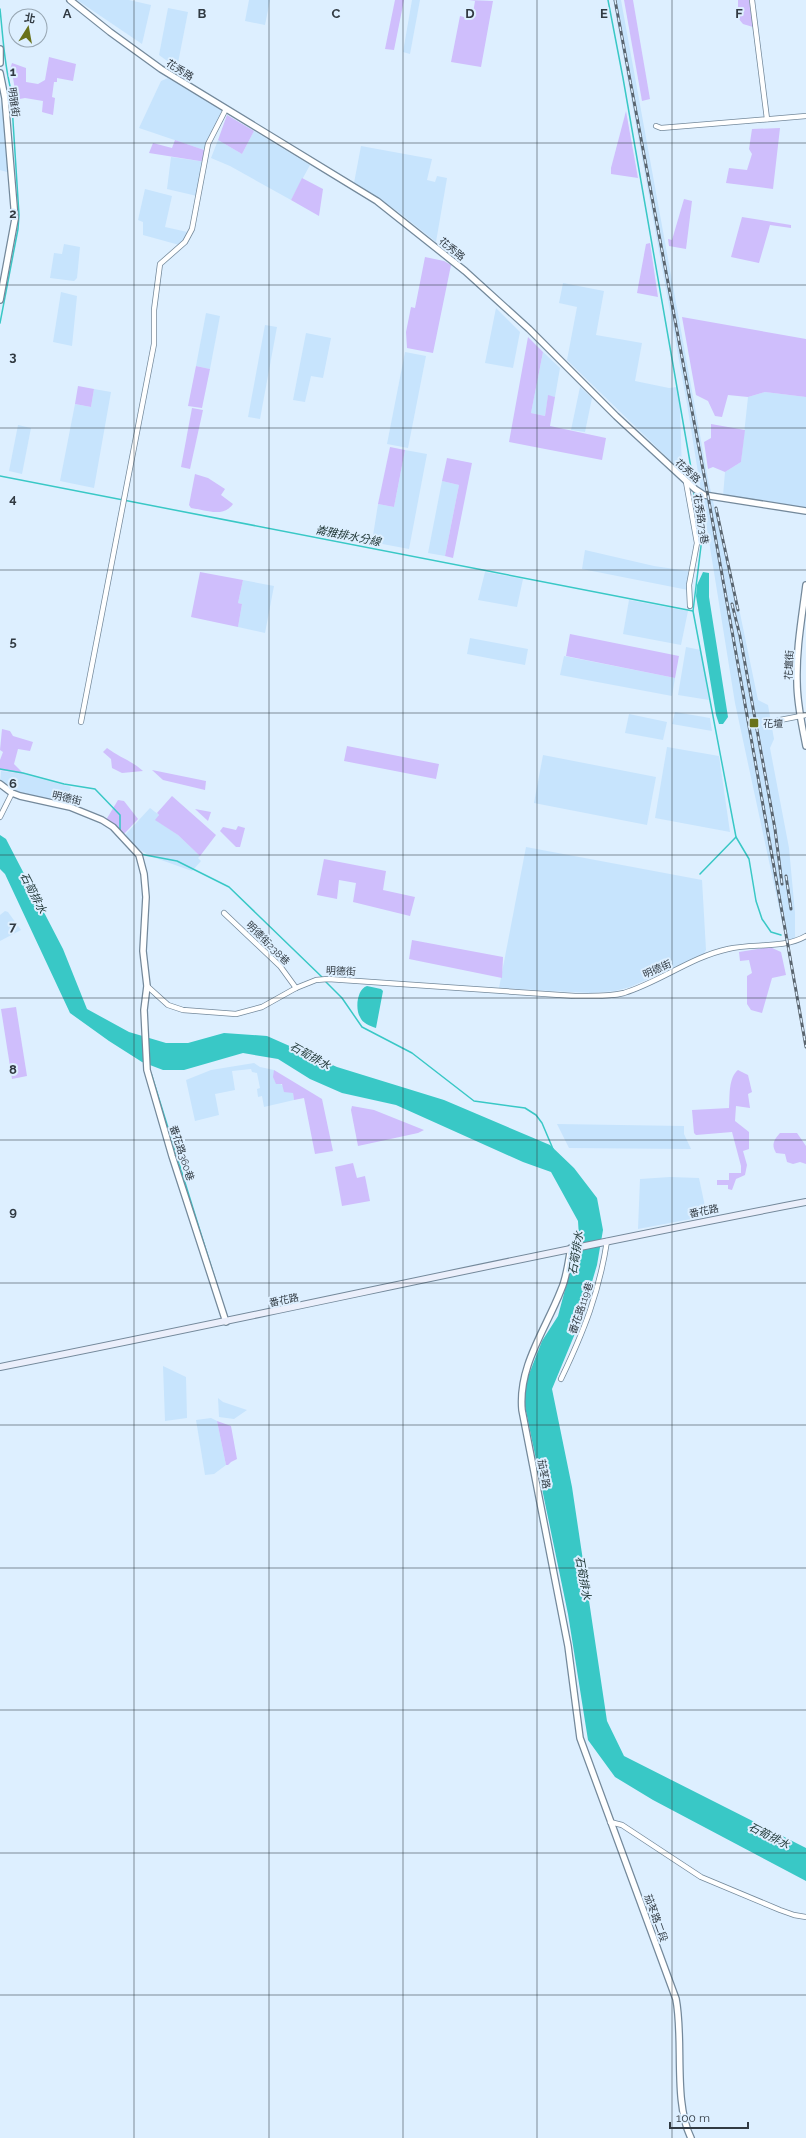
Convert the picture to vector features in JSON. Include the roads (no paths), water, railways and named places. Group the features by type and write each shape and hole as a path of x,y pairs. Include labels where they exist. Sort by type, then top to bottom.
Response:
{"main road":[{"name":"番花路","path":"0,1367 226,1322 571,1248 806,1202"}],"street":[{"name":"花秀路","path":"70,0 110,32 161,69 377,201 465,271 529,329 569,370 686,482 704,495 806,511"},
{"path":"752,0 767,119"},
{"path":"0,49 0,63"},
{"name":"明雅街","path":"0,72 5,98 14,219 0,300"},
{"path":"80,722 154,344 154,310 160,264 185,242 192,229 208,144 226,109"},
{"path":"656,126 661,128 806,116"},
{"name":"花秀路73巷","path":"686,482 697,543 689,585 690,606"},
{"name":"花壇街","path":"806,584 797,658 797,683 803,716 806,746"},
{"path":"775,721 803,716"},
{"name":"明德街","path":"0,784 12,793 43,802 70,807 102,820 113,827 139,855 144,874 146,897 143,951 147,986 168,1005 183,1010 236,1014 262,1007 296,988 316,980 328,979 575,996 612,995 636,988 719,951 737,947 797,942 806,936"},
{"path":"0,817 12,793"},
{"name":"明德街238巷","path":"224,913 280,966 296,988"},
{"name":"番花路360巷","path":"147,986 144,1010 147,1070 172,1156 226,1322"},
{"name":"番花路119巷","path":"561,1379 592,1310 602,1276 607,1241"},
{"name":"茄苳路","path":"571,1248 561,1290 526,1368 522,1398 568,1646 576,1710"},
{"name":"茄苳路二段","path":"576,1710 582,1747 676,1999 679,2022 683,2116 691,2138"},
{"path":"610,1822 622,1825 702,1877 794,1915 806,1917"}],"water":[{"path":"703,572 709,573 709,597 728,717 723,724 719,724 716,715 696,596 697,585"},
{"name":"石筍排水","path":"0,835 6,839 63,949 87,1009 129,1032 166,1043 188,1043 224,1033 267,1036 337,1067 444,1100 550,1145 574,1168 597,1198 603,1230 597,1265 581,1319 552,1389 572,1487 607,1721 624,1756 806,1848 806,1881 653,1800 615,1777 588,1740 568,1614 522,1392 542,1341 558,1316 579,1237 578,1221 551,1172 523,1162 396,1105 342,1093 310,1079 278,1059 243,1053 184,1070 163,1070 142,1062 109,1041 70,1013 5,874 0,869"},
{"path":"367,986 381,989 383,991 376,1028 364,1023 358,1013 357,1004 359,995"}],"waterway":[{"path":"608,0 694,485"},
{"path":"0,9 5,60 11,90 19,215 18,229 0,323"},
{"name":"崙雅排水分線","path":"0,476 693,611"},
{"path":"694,490 694,503 702,538 693,611 736,837 700,874"},
{"path":"0,769 23,773 64,784 95,789 120,815 120,832"},
{"path":"736,837 749,859 756,901 762,919 771,932 781,935"},
{"path":"140,854 177,861 229,887 323,978"},
{"path":"325,981 342,998 362,1027 412,1053 474,1101 525,1108 536,1115 542,1123 553,1149"},
{"path":"151,1073 224,1308"}],"railway":[{"path":"615,0 708,496 806,1047"},
{"path":"716,508 738,610"},
{"path":"732,604 740,636 775,829 782,884"},
{"path":"786,876 791,909"}],"place":[{"name":"花壇","path":"754,723"}]}
